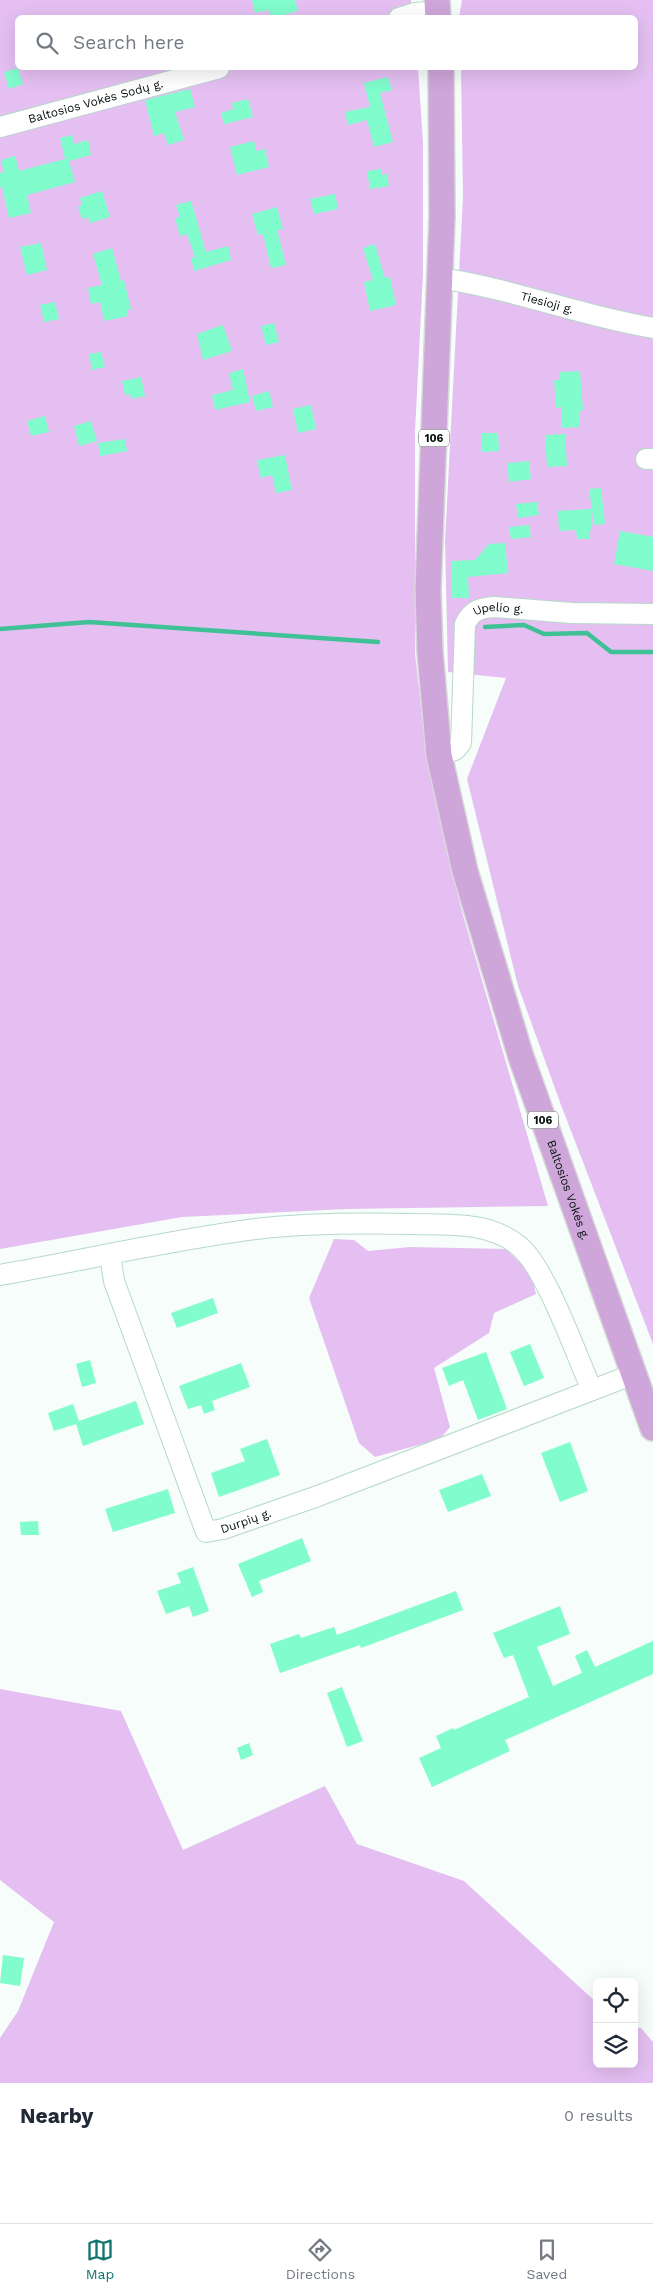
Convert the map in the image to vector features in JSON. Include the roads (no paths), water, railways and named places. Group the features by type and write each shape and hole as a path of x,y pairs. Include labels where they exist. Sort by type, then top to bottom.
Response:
{"main road":[{"name":"106","path":"439,755 430,652 428,590 440,278 443,156 441,70"},
{"name":"Baltosios Vokės g.","path":"439,755 449,806 484,941 521,1057 653,1428"}],"street":[{"path":"409,15 438,10"},
{"name":"Baltosios Vokės Sodų g.","path":"0,127 212,70"},
{"name":"Tiesioji g.","path":"440,278 507,290 620,322 653,328"},
{"name":"Upelio g.","path":"439,755 455,750 461,743 465,624 473,611 494,607 572,613 653,614"},
{"path":"0,1275 256,1229 303,1225 389,1224 462,1225 483,1228 502,1234 520,1247 532,1260 543,1280 592,1390"},
{"name":"Durpių g.","path":"110,1256 114,1281 206,1532 223,1529 318,1496 634,1374"}],"waterway":[{"path":"0,629 89,622 378,642"},
{"path":"485,627 524,625 544,634 587,633 611,652 653,652"}]}
